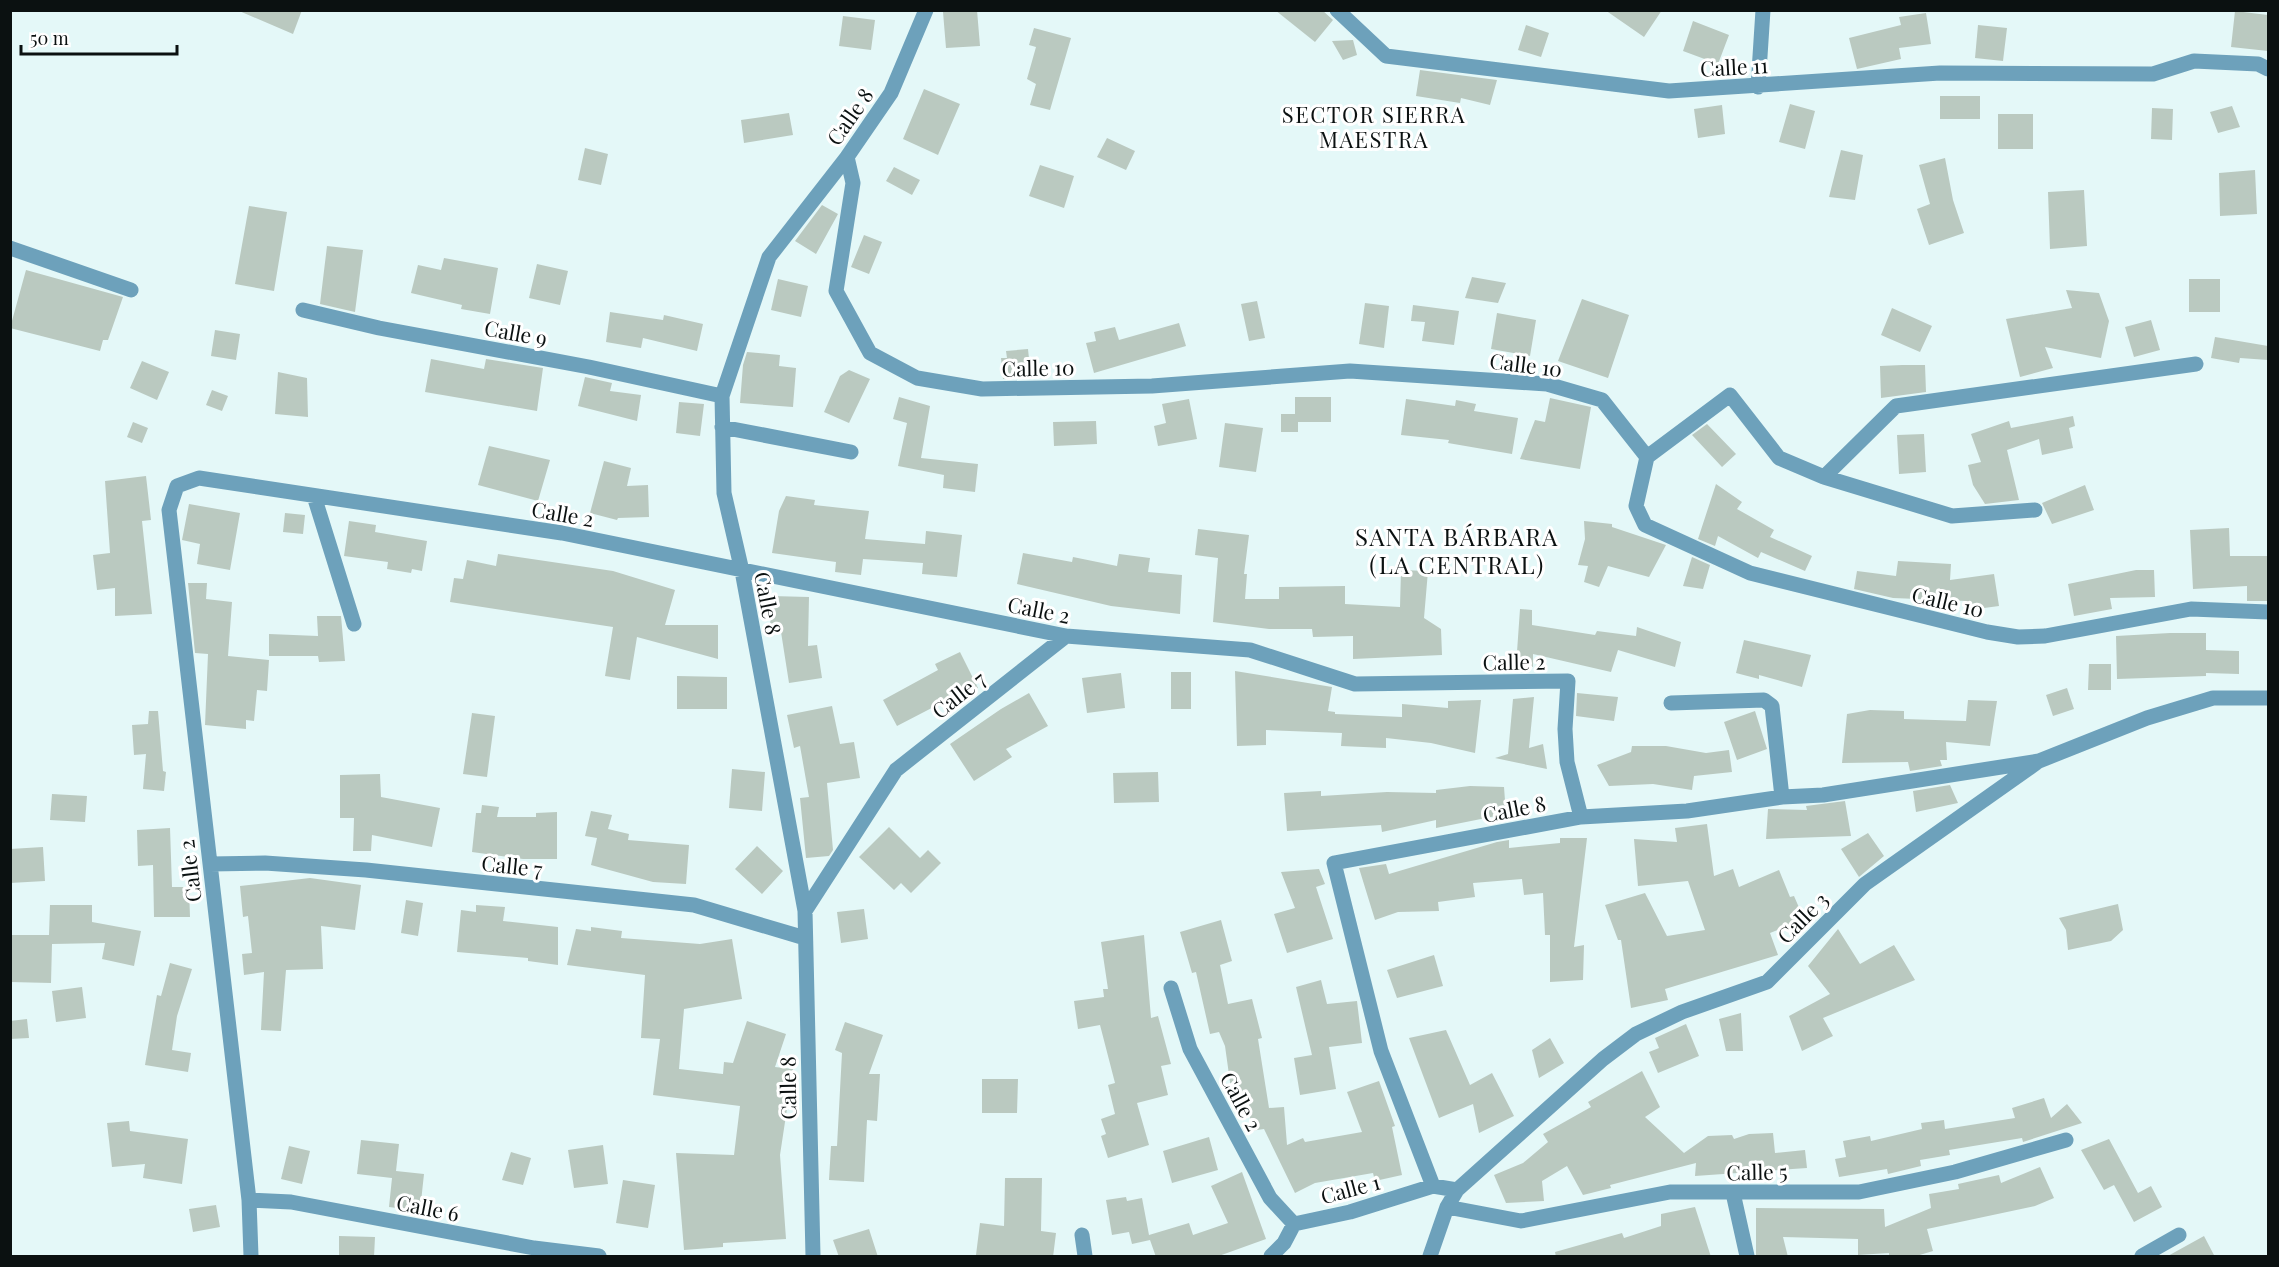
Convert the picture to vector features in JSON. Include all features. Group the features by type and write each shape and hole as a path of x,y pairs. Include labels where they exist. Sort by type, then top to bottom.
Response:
{"street":[{"name":"Calle 8","path":"813,1257 805,912 742,571 724,493 722,396 769,257 847,157 891,93 926,10"},
{"name":"Calle 11","path":"1337,10 1386,56 1669,91 1758,87 1940,73 2152,74 2194,61 2258,64 2268,69"},
{"path":"1758,87 1763,10"},
{"name":"Calle 10","path":"847,157 853,183 836,291 870,353 917,378 982,389 1129,387 1350,371 1547,384 1602,400 1647,457 1636,506 1645,525 1750,573 1987,632 2018,637 2045,636 2191,609 2268,612"},
{"path":"10,248 132,290"},
{"name":"Calle 9","path":"303,310 379,328 589,367 722,396"},
{"path":"1824,477 1896,406 2196,364"},
{"path":"1647,457 1730,395 1779,458 1824,477 1952,516 2035,510"},
{"path":"722,428 851,452"},
{"name":"Calle 2","path":"251,1257 249,1200 169,510 177,486 199,478 562,533 1066,636 1250,650 1355,684 1568,681 1565,729 1568,762 1581,818"},
{"path":"314,496 354,624"},
{"name":"Calle 7","path":"805,912 897,770 1066,636"},
{"name":"Calle 3","path":"1430,1257 1447,1207 1457,1190 1603,1059 1635,1035 1682,1012 1767,982 1865,884 2039,761 2147,718 2213,698 2268,698"},
{"path":"1671,703 1764,700 1772,706 1782,797"},
{"name":"Calle 8","path":"1433,1186 1381,1051 1334,863 1581,818 1688,811 1782,797 1823,795 2039,761"},
{"name":"Calle 7","path":"210,864 265,863 366,870 694,905 805,938"},
{"name":"Calle 2","path":"1171,988 1190,1049 1270,1198 1294,1224"},
{"name":"Calle 5","path":"1447,1207 1521,1221 1670,1192 1858,1192 2009,1158 2066,1140"},
{"name":"Calle 1","path":"1294,1224 1350,1212 1433,1186 1457,1190"},
{"path":"1732,1193 1747,1257"},
{"name":"Calle 6","path":"249,1200 291,1202 534,1248 599,1257"},
{"path":"1270,1257 1284,1243 1294,1224"},
{"path":"1082,1235 1085,1257"},
{"path":"2142,1257 2179,1235"}],"building":[{"path":"237,10 302,10 293,34"},
{"path":"977,10 980,46 946,48 943,12"},
{"path":"1275,10 1322,10 1333,20 1315,42"},
{"path":"1605,10 1662,10 1644,37"},
{"path":"2235,11 2268,15 2268,51 2231,47"},
{"path":"1926,13 1931,44 1899,48 1901,59 1857,69 1849,38 1901,25 1899,17"},
{"path":"843,16 875,20 871,50 839,46"},
{"path":"1693,21 1729,35 1718,64 1683,51"},
{"path":"1526,25 1549,33 1541,57 1518,50"},
{"path":"1978,25 2007,28 2003,61 1975,58"},
{"path":"1034,28 1071,38 1050,110 1030,105 1036,84 1027,79 1036,47 1029,45"},
{"path":"1353,40 1357,55 1343,60 1332,41"},
{"path":"1420,70 1497,80 1490,105 1461,98 1460,103 1416,96"},
{"path":"924,89 960,104 938,155 903,139"},
{"path":"1940,96 1980,96 1980,119 1940,119"},
{"path":"1790,104 1815,111 1805,149 1779,142"},
{"path":"1722,105 1725,134 1698,138 1694,109"},
{"path":"2232,106 2240,127 2218,133 2210,112"},
{"path":"2152,108 2173,109 2172,140 2151,139"},
{"path":"789,113 793,135 744,143 741,120"},
{"path":"1998,114 2033,114 2033,149 1998,149"},
{"path":"1107,138 1135,151 1126,170 1097,157"},
{"path":"585,148 608,154 601,185 578,180"},
{"path":"1841,150 1863,155 1855,200 1829,197"},
{"path":"1945,158 1953,200 1964,233 1929,245 1917,209 1930,204 1919,165"},
{"path":"1040,165 1074,176 1064,208 1029,196"},
{"path":"894,167 920,180 912,195 886,181"},
{"path":"2255,170 2257,214 2220,216 2219,173"},
{"path":"2084,190 2087,246 2050,249 2048,192"},
{"path":"822,205 838,214 816,254 795,241"},
{"path":"249,206 287,212 274,291 235,284"},
{"path":"864,235 882,242 869,274 851,267"},
{"path":"327,246 363,250 355,312 320,304"},
{"path":"444,258 498,268 490,314 461,309 462,305 411,293 418,265 441,270"},
{"path":"537,264 568,271 560,305 529,298"},
{"path":"26,270 123,297 108,340 103,340 100,351 10,328"},
{"path":"1472,277 1506,283 1498,303 1465,298"},
{"path":"778,279 808,286 801,317 771,310"},
{"path":"2189,279 2220,279 2220,312 2189,312"},
{"path":"2066,290 2099,293 2109,321 2101,358 2045,347 2053,368 2020,377 2006,319 2072,308"},
{"path":"1582,299 1629,315 1608,378 1558,361"},
{"path":"1257,301 1265,338 1249,341 1241,304"},
{"path":"1365,303 1389,306 1384,348 1359,344"},
{"path":"1413,305 1459,311 1454,345 1422,341 1425,322 1411,321"},
{"path":"1892,308 1932,326 1920,352 1881,335"},
{"path":"610,312 663,320 664,315 703,324 697,351 643,338 641,348 606,342"},
{"path":"1497,313 1536,320 1530,356 1491,349"},
{"path":"2151,320 2160,350 2134,357 2125,327"},
{"path":"1179,323 1186,346 1094,373 1086,343 1096,341 1094,332 1115,327 1119,340"},
{"path":"215,330 240,334 236,360 211,356"},
{"path":"2215,337 2268,346 2268,360 2240,358 2239,363 2211,358"},
{"path":"1028,349 1031,378 1003,379 1001,358 1007,358 1006,351"},
{"path":"747,352 780,355 779,366 796,368 793,407 740,403 743,365"},
{"path":"431,359 484,369 486,359 543,368 537,411 425,392"},
{"path":"142,361 169,372 157,400 130,388"},
{"path":"1925,365 1926,392 1881,398 1880,366"},
{"path":"849,370 870,379 849,423 824,412 840,376"},
{"path":"278,372 307,378 308,417 275,414"},
{"path":"585,377 612,383 610,391 641,395 637,421 578,406"},
{"path":"212,390 228,396 222,411 206,405"},
{"path":"899,397 930,406 921,458 978,464 975,492 943,488 944,475 898,466 907,423 893,419"},
{"path":"1295,397 1331,397 1331,422 1298,422 1298,432 1281,432 1281,414 1295,414"},
{"path":"1550,398 1591,407 1580,469 1520,459 1535,420 1545,422"},
{"path":"1189,399 1197,439 1158,446 1154,426 1166,423 1162,404"},
{"path":"1406,399 1455,406 1456,400 1476,404 1474,411 1518,418 1512,454 1448,443 1449,440 1401,435"},
{"path":"679,402 704,404 700,436 676,433"},
{"path":"2073,416 2075,426 2069,428 2073,448 2042,455 2039,439 2007,450 2019,500 1985,504 1973,485 1968,465 1981,462 1971,434 2009,421 2011,428"},
{"path":"1096,421 1097,444 1054,446 1053,422"},
{"path":"133,422 148,428 142,443 127,437"},
{"path":"1225,423 1263,428 1256,472 1219,467"},
{"path":"1707,424 1736,454 1722,467 1692,435"},
{"path":"1924,434 1926,472 1899,474 1897,435"},
{"path":"489,446 550,460 538,501 478,485"},
{"path":"604,461 631,468 627,486 648,485 649,517 618,518 617,520 590,513"},
{"path":"146,476 151,520 142,521 152,614 115,616 115,588 97,590 93,555 110,553 105,481"},
{"path":"1716,484 1742,502 1737,509 1774,530 1770,537 1812,556 1805,571 1761,552 1758,558 1718,536 1715,546 1698,539"},
{"path":"2085,485 2094,510 2052,524 2042,503"},
{"path":"786,496 815,500 814,505 869,511 865,539 925,544 926,531 962,535 957,577 922,574 923,563 863,559 861,575 835,572 836,562 772,553 779,511"},
{"path":"189,504 240,513 230,570 197,564 200,544 182,540"},
{"path":"285,513 305,515 303,534 283,532"},
{"path":"349,521 376,525 375,532 427,541 422,571 412,569 411,573 387,569 388,562 344,556"},
{"path":"1584,521 1612,524 1612,527 1666,545 1649,577 1608,566 1599,587 1584,582 1588,566 1578,565 1585,539"},
{"path":"2229,528 2230,556 2268,556 2268,601 2247,601 2247,586 2193,589 2190,530"},
{"path":"1198,529 1249,535 1244,574 1247,574 1245,599 1279,599 1279,587 1345,586 1345,604 1400,607 1401,570 1428,571 1424,618 1441,629 1442,655 1353,659 1353,636 1313,637 1312,629 1269,629 1213,622 1218,558 1195,555"},
{"path":"1023,553 1072,562 1073,557 1117,566 1119,554 1150,558 1148,572 1182,575 1180,614 1111,606 1017,584"},
{"path":"498,554 613,571 675,590 665,625 718,625 718,659 637,637 630,680 605,676 613,627 450,602 454,578 463,579 467,560 496,566"},
{"path":"1692,557 1710,565 1703,589 1683,586"},
{"path":"1898,561 1951,564 1950,580 1994,574 1999,606 1969,610 1967,601 1893,598 1854,589 1857,571 1896,576"},
{"path":"2136,570 2154,570 2155,597 2110,598 2112,609 2074,616 2068,584"},
{"path":"188,583 207,583 206,599 232,602 228,656 269,660 267,691 257,690 254,721 246,720 246,729 205,725 208,654 195,653"},
{"path":"771,596 809,597 808,646 817,645 822,678 789,683 781,632 770,632"},
{"path":"1520,609 1532,610 1532,625 1595,635 1597,631 1636,636 1637,627 1681,642 1675,667 1618,650 1611,672 1533,654 1533,667 1516,666"},
{"path":"317,616 341,616 345,661 319,662 318,656 269,656 269,634 318,636"},
{"path":"2206,633 2206,650 2239,651 2239,674 2206,673 2206,676 2117,679 2116,636"},
{"path":"1744,640 1811,655 1802,687 1759,675 1759,679 1736,673"},
{"path":"960,652 978,688 953,701 951,698 897,726 883,700 938,670 935,664"},
{"path":"2089,664 2111,664 2111,690 2088,690"},
{"path":"1235,671 1332,687 1328,711 1335,712 1335,714 1402,717 1402,704 1448,708 1448,701 1481,700 1475,753 1431,743 1386,738 1386,748 1341,746 1342,733 1266,730 1266,745 1237,746"},
{"path":"1171,672 1191,672 1191,709 1171,709"},
{"path":"1121,673 1125,708 1087,713 1082,678"},
{"path":"677,676 727,677 727,709 677,709"},
{"path":"2067,688 2074,709 2053,716 2046,695"},
{"path":"1029,693 1048,726 1006,749 1012,757 974,781 950,744"},
{"path":"1577,693 1618,697 1614,721 1576,716"},
{"path":"1534,697 1529,748 1543,744 1547,769 1495,758 1508,754 1513,699"},
{"path":"1968,700 1997,701 1990,746 1946,742 1947,760 1940,760 1942,766 1910,771 1908,762 1842,763 1847,714 1870,710 1904,711 1904,719 1966,721"},
{"path":"832,706 840,744 854,742 860,778 827,783 833,850 829,856 806,858 800,798 809,797 800,746 794,748 787,715"},
{"path":"149,711 158,711 163,771 166,772 164,791 143,789 146,754 134,755 132,725 148,724"},
{"path":"1755,711 1767,749 1737,760 1724,722"},
{"path":"472,713 495,716 487,777 463,774"},
{"path":"1632,746 1666,746 1706,753 1729,750 1732,772 1694,776 1692,790 1653,784 1609,786 1597,765 1631,752"},
{"path":"732,769 765,772 762,811 729,808"},
{"path":"1158,772 1159,802 1114,803 1113,773"},
{"path":"380,774 381,797 440,808 432,847 372,835 371,851 353,851 354,818 340,818 340,775"},
{"path":"1950,785 1958,803 1916,812 1913,791"},
{"path":"1470,786 1504,787 1506,814 1436,828 1436,820 1382,832 1381,825 1287,831 1284,793 1321,791 1321,796 1387,792 1436,793 1436,790"},
{"path":"52,794 87,796 85,822 50,820"},
{"path":"1845,801 1851,836 1766,839 1768,809 1807,810 1806,806"},
{"path":"482,805 499,807 497,817 536,817 536,813 557,812 557,859 523,859 472,852 476,813 481,813"},
{"path":"591,811 612,815 608,829 629,834 628,840 689,845 686,884 653,882 591,865 597,838 585,836"},
{"path":"1707,824 1714,876 1733,869 1739,887 1779,870 1790,897 1794,896 1804,919 1770,933 1778,955 1665,989 1668,1000 1631,1008 1621,940 1618,940 1605,905 1645,893 1667,936 1705,930 1688,881 1638,886 1634,839 1677,842 1675,828"},
{"path":"889,827 920,858 928,850 941,863 911,893 901,883 894,890 859,857"},
{"path":"170,828 172,887 189,887 190,917 154,917 153,865 138,866 137,830"},
{"path":"1868,833 1884,856 1859,877 1841,849"},
{"path":"1560,838 1587,838 1574,947 1584,945 1583,980 1550,982 1550,935 1545,935 1543,893 1524,895 1522,879 1473,883 1475,897 1438,902 1439,911 1398,912 1375,920 1359,868 1386,864 1389,874 1497,842 1509,840 1509,848 1560,843"},
{"path":"757,846 783,871 762,894 735,869"},
{"path":"43,847 45,881 10,883 10,849"},
{"path":"1319,869 1325,884 1316,887 1333,939 1287,953 1274,914 1295,908 1281,872"},
{"path":"310,878 361,885 355,930 321,926 323,969 286,970 281,1031 261,1030 264,972 244,975 242,954 252,953 248,916 243,917 240,886"},
{"path":"406,900 423,903 418,936 401,933"},
{"path":"2118,904 2123,930 2111,941 2068,950 2066,930 2059,918"},
{"path":"50,905 92,905 92,922 141,931 134,966 102,959 105,943 52,944 51,983 10,982 10,935 49,935"},
{"path":"476,905 505,907 503,921 558,927 558,965 528,961 528,958 457,952 461,910 476,912"},
{"path":"864,909 868,939 841,943 837,912"},
{"path":"1221,920 1232,961 1220,965 1228,1004 1252,999 1262,1038 1258,1039 1269,1108 1284,1107 1287,1145 1303,1138 1305,1142 1362,1132 1347,1092 1379,1081 1395,1126 1392,1127 1402,1175 1375,1181 1373,1173 1315,1183 1295,1193 1264,1129 1251,1131 1249,1103 1239,1104 1237,1088 1231,1089 1225,1046 1219,1032 1210,1034 1196,972 1192,973 1180,932"},
{"path":"591,927 622,931 621,938 700,944 732,939 742,999 684,1009 679,1069 723,1074 724,1062 733,1063 747,1021 786,1034 775,1067 793,1069 780,1155 786,1239 723,1243 723,1247 684,1250 676,1153 734,1155 740,1106 653,1095 660,1039 641,1038 645,975 567,965 576,929 591,931"},
{"path":"1838,929 1860,964 1894,945 1915,980 1823,1018 1833,1036 1802,1051 1789,1016 1830,994 1808,966"},
{"path":"1144,935 1151,1018 1158,1016 1171,1064 1161,1066 1168,1095 1137,1103 1149,1145 1108,1158 1101,1136 1106,1134 1101,1119 1115,1114 1108,1085 1115,1083 1100,1025 1078,1029 1074,1001 1104,997 1103,989 1108,989 1101,942"},
{"path":"1434,955 1443,986 1397,998 1387,970"},
{"path":"170,963 192,969 177,1016 172,1050 191,1053 188,1072 145,1065 157,995 161,996"},
{"path":"1321,980 1327,1004 1357,1001 1362,1043 1329,1047 1336,1089 1300,1095 1294,1058 1312,1055 1296,987"},
{"path":"82,987 86,1018 56,1022 52,991"},
{"path":"1741,1013 1743,1051 1726,1051 1719,1019"},
{"path":"27,1019 29,1038 10,1039 10,1021"},
{"path":"845,1022 883,1035 869,1074 880,1074 877,1121 867,1120 864,1182 829,1180 831,1146 837,1146 842,1053 835,1050"},
{"path":"1686,1024 1699,1056 1658,1073 1649,1052 1659,1048 1655,1038"},
{"path":"1446,1030 1470,1085 1492,1073 1514,1116 1479,1133 1473,1104 1439,1118 1409,1038"},
{"path":"1550,1038 1564,1063 1539,1078 1532,1050"},
{"path":"1642,1071 1660,1107 1645,1117 1684,1153 1708,1136 1732,1135 1734,1139 1749,1134 1773,1133 1775,1153 1805,1150 1807,1168 1695,1176 1696,1163 1610,1185 1611,1188 1583,1195 1567,1166 1542,1181 1544,1201 1506,1203 1494,1175 1523,1163 1548,1142 1543,1134 1591,1107 1588,1102"},
{"path":"982,1079 1018,1079 1017,1113 982,1113"},
{"path":"2044,1098 2051,1118 2067,1104 2082,1123 2023,1142 2022,1138 1949,1150 1950,1155 1920,1160 1921,1166 1888,1174 1887,1169 1839,1177 1835,1159 1846,1157 1843,1141 1870,1136 1871,1141 1922,1129 1921,1123 1944,1120 1945,1129 2015,1118 2012,1108"},
{"path":"129,1121 130,1131 188,1139 182,1184 143,1178 145,1164 112,1167 107,1123"},
{"path":"1209,1137 1218,1170 1172,1183 1163,1151"},
{"path":"2109,1139 2138,1193 2151,1186 2162,1207 2134,1222 2114,1185 2104,1190 2081,1150"},
{"path":"361,1140 399,1144 396,1171 424,1174 420,1211 389,1207 392,1178 357,1174"},
{"path":"603,1145 608,1184 574,1188 568,1150"},
{"path":"289,1146 310,1151 302,1184 281,1179"},
{"path":"511,1152 531,1158 523,1185 502,1180"},
{"path":"2040,1167 2054,1198 2035,1206 1927,1229 1933,1251 1913,1257 1889,1257 1889,1253 1858,1255 1858,1239 1783,1237 1788,1257 1756,1257 1756,1208 1884,1209 1885,1227 1931,1208 1929,1194 1959,1189 1958,1184 1999,1175 2001,1183"},
{"path":"1242,1172 1266,1239 1216,1257 1156,1257 1150,1240 1132,1244 1129,1232 1112,1235 1106,1200 1126,1197 1127,1201 1142,1198 1149,1235 1189,1223 1193,1235 1228,1223 1211,1186"},
{"path":"1005,1178 1042,1178 1041,1231 1056,1233 1053,1257 976,1255 980,1223 1004,1226"},
{"path":"623,1180 655,1185 648,1228 616,1223"},
{"path":"216,1205 220,1227 193,1232 189,1209"},
{"path":"1695,1207 1711,1257 1556,1257 1555,1252 1622,1233 1624,1238 1661,1226 1661,1214"},
{"path":"869,1229 878,1257 839,1257 833,1240"},
{"path":"339,1236 375,1237 374,1257 339,1257"},
{"path":"2204,1236 2215,1257 2166,1257"}],"district":[{"name":"SECTOR SIERRA MAESTRA","path":"1374,126"},
{"name":"SANTA BÁRBARA (LA CENTRAL)","path":"1457,550"}]}
